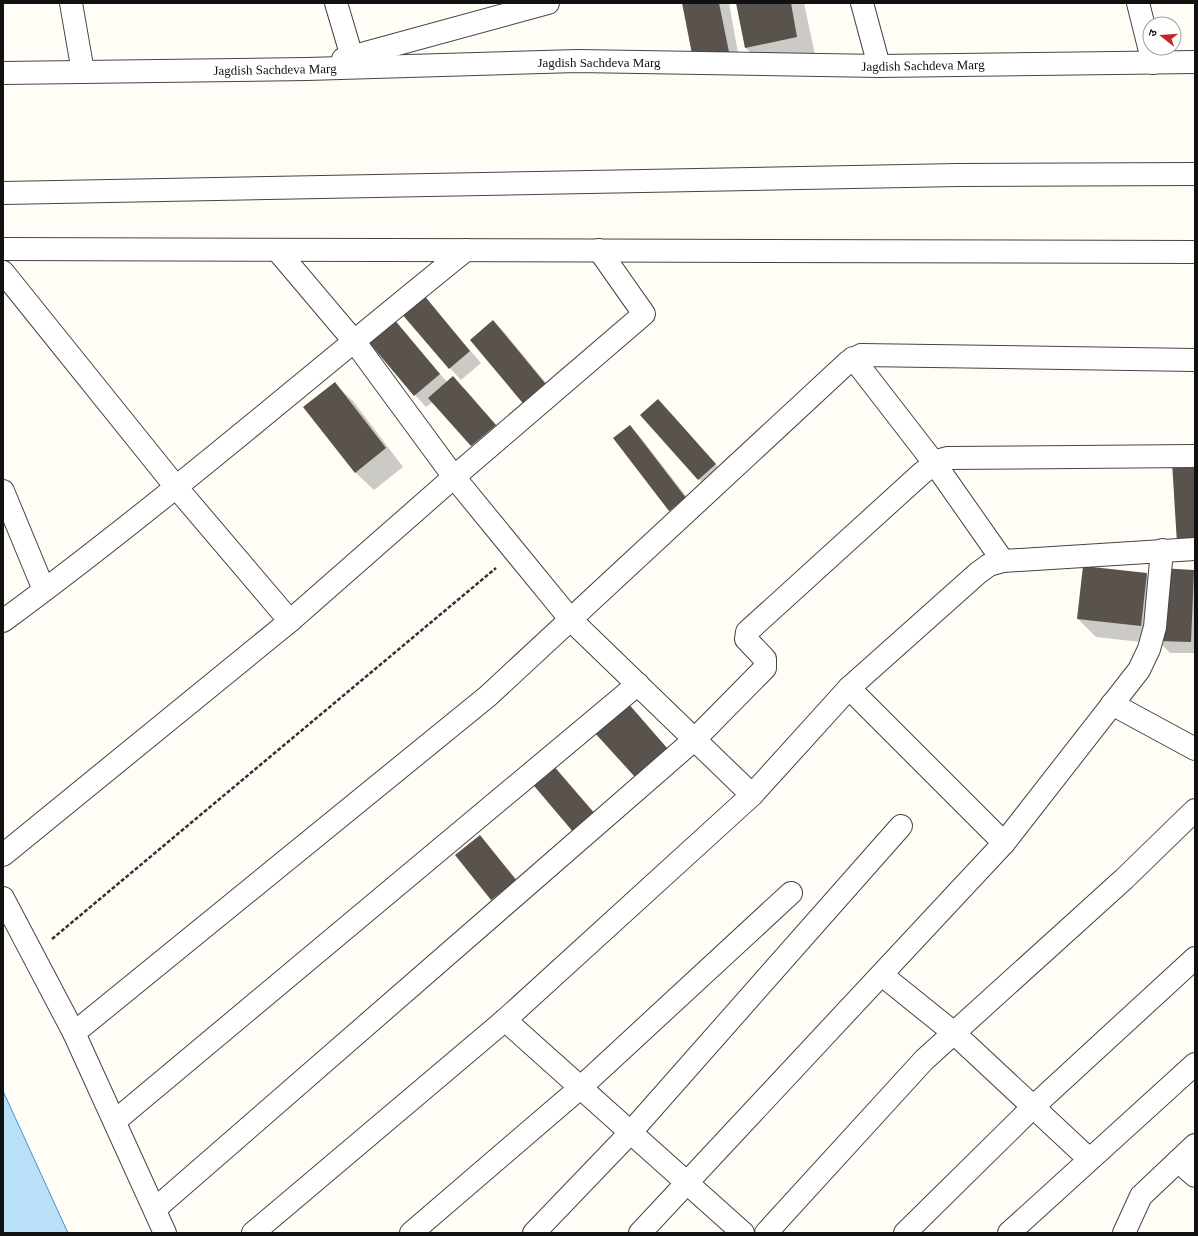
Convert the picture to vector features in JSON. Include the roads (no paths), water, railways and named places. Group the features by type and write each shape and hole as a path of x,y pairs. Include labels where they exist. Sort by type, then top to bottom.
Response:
{"street":[{"path":"71,3 83,72"},
{"path":"336,3 352,57"},
{"path":"307,69 548,3"},
{"path":"862,3 879,66"},
{"path":"1138,3 1153,63"},
{"name":"Jagdish Sachdeva Marg","path":"3,73 307,69 577,60 879,66 1195,62"},
{"path":"3,192 950,175 1195,174"},
{"path":"3,249 1195,252"},
{"path":"277,250 354,341 454,477 571,620 752,795"},
{"path":"3,620 44,590 176,487 466,250"},
{"path":"3,855 290,621 454,477 644,314 600,250"},
{"path":"3,272 176,487 290,621"},
{"path":"74,1032 488,696 854,358 861,355 1195,360"},
{"path":"854,358 935,464 1003,561"},
{"path":"155,1209 695,739 765,668 765,659 746,639 747,632 922,473 947,458 1195,456"},
{"path":"3,491 44,590"},
{"path":"253,1233 505,1020 752,795 849,688 978,573 989,565 1003,561 1195,549"},
{"path":"640,1233 1004,843 1139,670 1149,649 1155,627 1162,550"},
{"path":"114,1121 638,684"},
{"path":"849,688 1004,843"},
{"path":"1112,704 1195,750"},
{"path":"766,1233 924,1060 1124,879 1195,810"},
{"path":"534,1233 630,1133 901,826"},
{"path":"411,1233 580,1088 791,893"},
{"path":"3,898 74,1032 165,1233"},
{"path":"905,1233 1033,1106 1195,958"},
{"path":"882,975 954,1033 1089,1159"},
{"path":"505,1020 743,1233"},
{"path":"1009,1233 1195,1064"},
{"path":"1124,1233 1141,1196 1195,1145"},
{"path":"1178,1161 1195,1176"}],"water":[{"path":"3,1091 68,1233 3,1233"}]}
